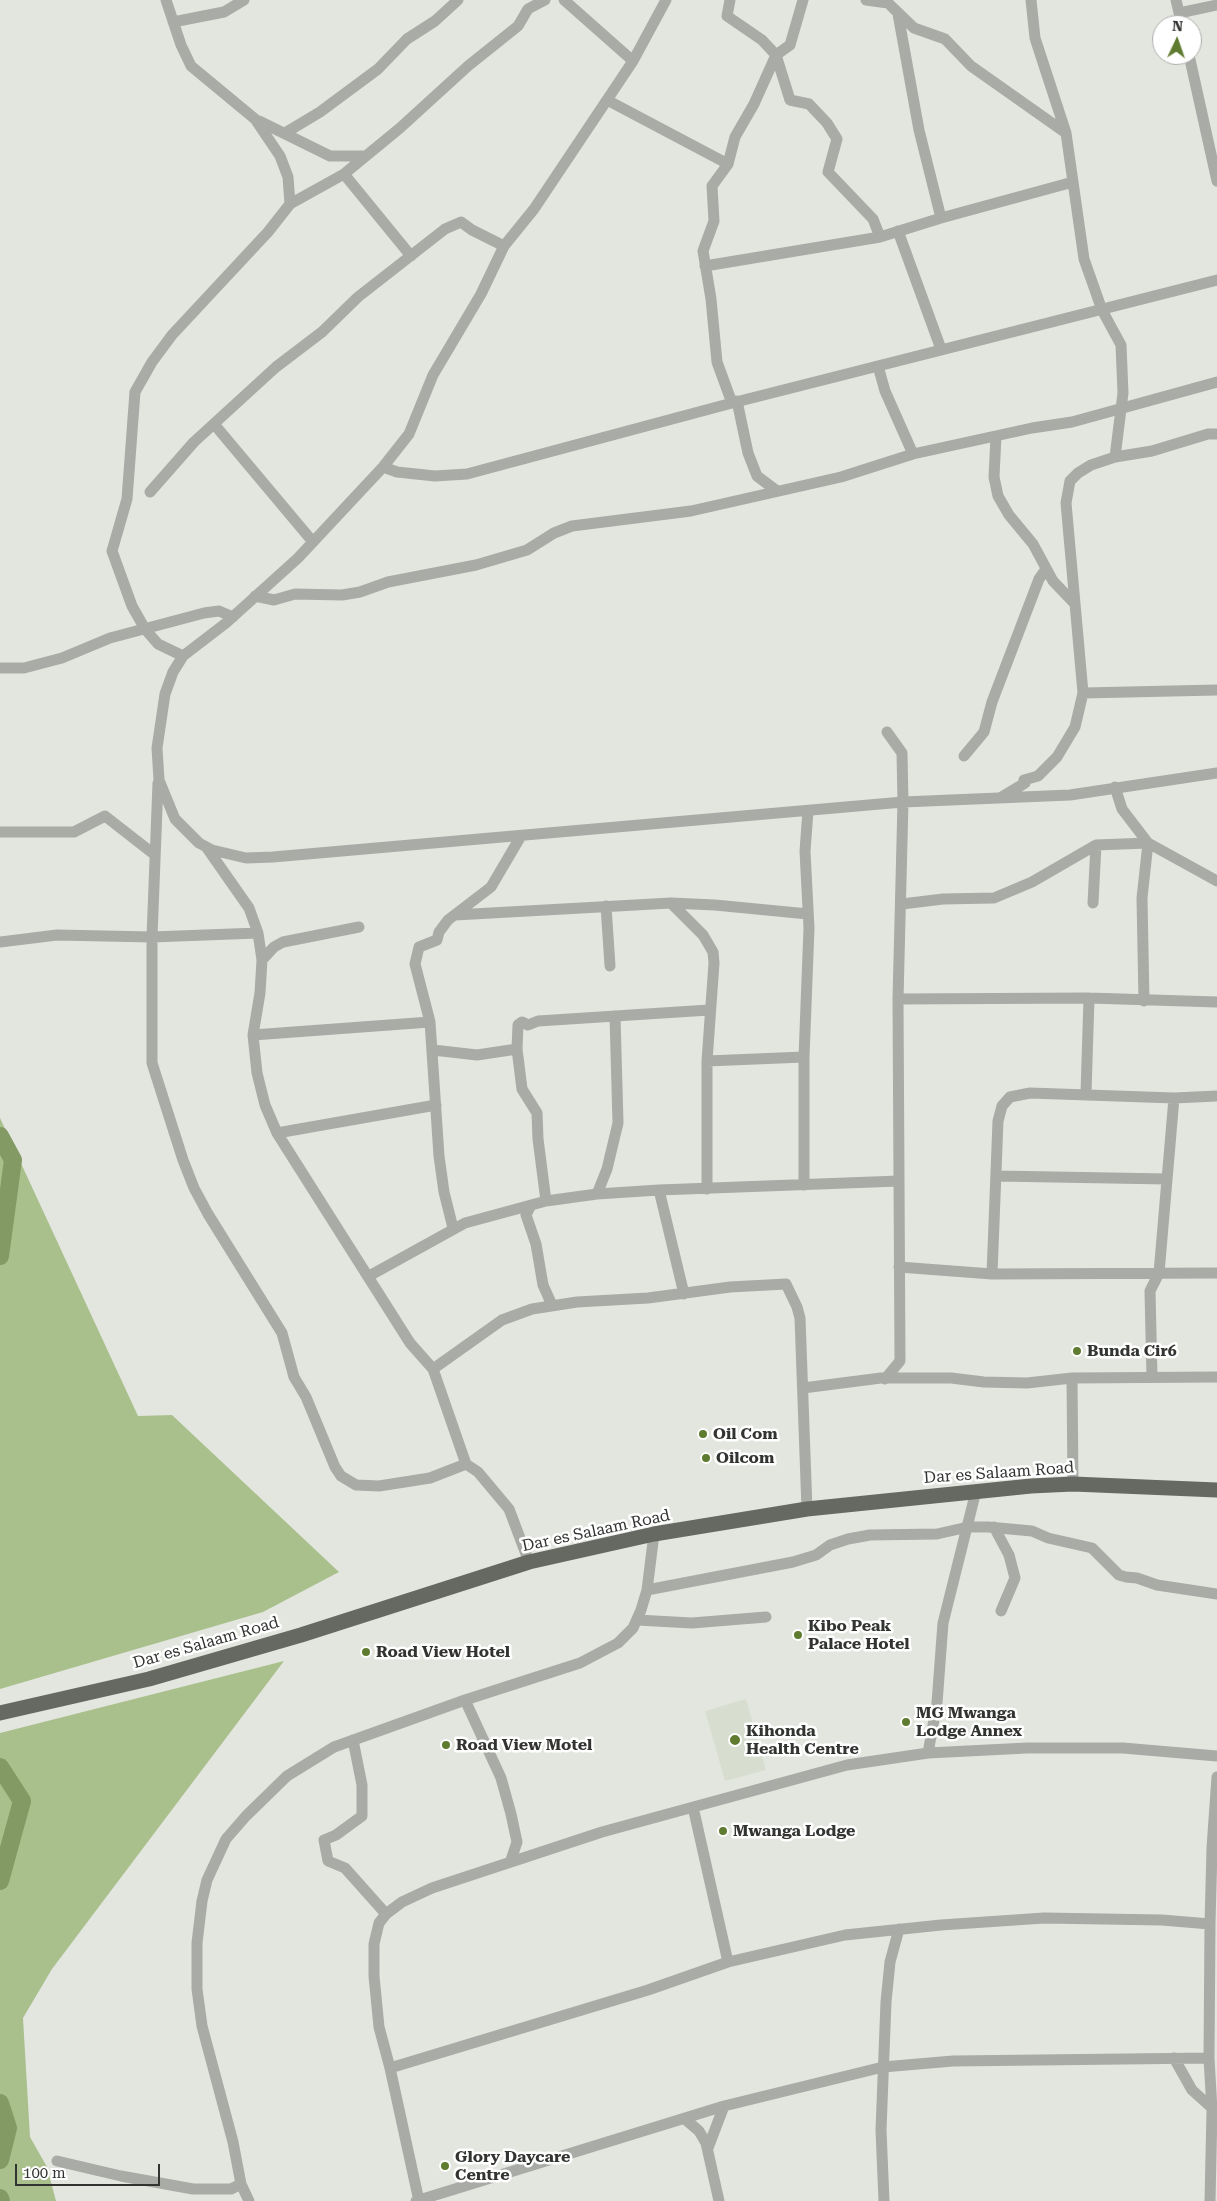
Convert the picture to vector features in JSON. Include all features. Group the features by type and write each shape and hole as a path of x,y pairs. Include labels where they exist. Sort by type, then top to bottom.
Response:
{"highway":[{"name":"Dar es Salaam Road","path":"0,1713 175,1672 300,1635 529,1562 654,1534 714,1526 807,1509 976,1491 1073,1484 1217,1490"}],"street":[{"path":"166,0 191,66 255,119 330,156 365,156"},
{"path":"173,22 224,12 244,0"},
{"path":"285,133 320,112 378,69 407,39 435,21 458,0"},
{"path":"184,656 158,644 145,629 132,606 112,550 127,499 135,392 152,362 172,335 268,232 290,204 344,174 468,66 518,26 528,9 545,0"},
{"path":"564,0 633,60"},
{"path":"466,1464 430,1478 367,1486 349,1482 335,1466 306,1397 294,1377 282,1334 208,1214 183,1160 152,1063 152,937 159,780 157,748 165,694 173,672 184,656 233,617 313,542 383,467 409,434 433,375 482,294 504,246 534,209 607,100 633,60 666,0"},
{"path":"730,0 727,16 762,40 776,55 790,100 808,104 827,122 837,139 828,172 873,219 880,237"},
{"path":"777,491 757,476 748,453 735,402 717,362 703,251 714,221 712,186 728,164 735,137 754,104 776,55 790,45 803,0"},
{"path":"866,0 888,4 914,28 945,39 971,66 1066,133"},
{"path":"1033,0 1035,38 1066,133 1084,259 1102,310 1121,345 1123,377 1115,457"},
{"path":"1176,0 1179,13 1217,5"},
{"path":"898,14 919,130 941,218"},
{"path":"1192,65 1213,141 1217,181"},
{"path":"607,100 728,164"},
{"path":"255,119 282,163 288,177 290,204"},
{"path":"344,174 411,256"},
{"path":"705,266 880,237 941,218 1073,182"},
{"path":"150,492 194,442 276,367 322,332 358,297 445,229 462,222 472,230 504,246"},
{"path":"898,231 941,349"},
{"path":"383,467 397,472 435,476 467,474 735,402 1217,280"},
{"path":"878,366 885,391 913,454"},
{"path":"255,596 274,600 295,594 342,595 360,592 388,582 476,565 527,550 554,533 572,526 691,511 841,477 913,454 1072,422 1217,382"},
{"path":"214,424 313,542"},
{"path":"999,798 1025,783 1024,780 1038,776 1057,757 1075,726 1083,693 1066,503 1070,481 1078,473 1115,457 1152,451 1208,434 1217,434"},
{"path":"996,436 994,477 998,496 1009,515 1033,544 1053,581 1075,604"},
{"path":"964,756 984,732 992,702 1046,569"},
{"path":"0,668 24,668 62,658 110,638 212,611 220,611 233,617"},
{"path":"1083,693 1217,690"},
{"path":"885,1378 900,1361 898,999 904,802 902,753 887,732"},
{"path":"205,846 235,856 273,857 904,802 1070,795 1115,787 1217,774"},
{"path":"159,780 175,819 205,846 249,908 258,932 262,960 260,993 253,1035 257,1073 265,1105 277,1132 410,1343 433,1369 466,1464 478,1472 509,1509 529,1562"},
{"path":"1115,787 1122,809 1148,843 1217,881"},
{"path":"804,1185 804,1057 808,914 805,851 808,811"},
{"path":"0,832 74,832 105,816 155,855"},
{"path":"453,1228 444,1192 430,1022 415,964 419,947 437,940 444,924 491,887 521,836"},
{"path":"902,904 999,896 1039,878 1096,845 1148,843"},
{"path":"1144,1001 1142,898 1148,843"},
{"path":"1093,903 1096,845"},
{"path":"454,915 671,903 808,914"},
{"path":"671,903 698,929 711,947 714,963 709,1010 707,1061 707,1189"},
{"path":"606,906 610,966"},
{"path":"262,960 274,947 283,942 359,927"},
{"path":"0,942 57,936 152,937 258,932"},
{"path":"898,999 1089,998 1217,1002"},
{"path":"1086,1093 1089,998"},
{"path":"546,1201 538,1138 538,1112 522,1089 517,1049 518,1025 522,1022 528,1025 534,1022 709,1010"},
{"path":"596,1194 607,1169 618,1123 615,1016"},
{"path":"253,1035 430,1022"},
{"path":"433,1050 477,1055 517,1049"},
{"path":"707,1061 804,1057"},
{"path":"992,1274 1000,1114 1002,1106 1010,1097 1030,1093 1086,1093 1174,1098 1217,1096"},
{"path":"1152,1377 1150,1291 1159,1273 1174,1098"},
{"path":"277,1132 436,1105"},
{"path":"997,1176 1166,1180"},
{"path":"369,1276 453,1228 478,1219 546,1201 596,1194 659,1190 899,1181"},
{"path":"659,1190 684,1294"},
{"path":"531,1205 526,1214 536,1244 543,1285 552,1305"},
{"path":"900,1267 992,1274 1217,1273"},
{"path":"433,1369 502,1320 518,1313 552,1305 684,1294 738,1286 786,1284 800,1318 807,1509"},
{"path":"803,1388 885,1378 951,1378 984,1382 1027,1383 1072,1378 1217,1377"},
{"path":"1072,1378 1073,1484"},
{"path":"928,1753 937,1703 943,1623 976,1491"},
{"path":"647,1590 793,1562 816,1555 830,1545 870,1535 937,1534 968,1527 994,1527 1032,1531 1048,1538 1092,1548 1119,1575 1137,1578 1157,1585 1217,1594"},
{"path":"994,1527 1009,1555 1015,1578 1001,1611"},
{"path":"249,2201 241,2184 233,2142 202,2026 196,1968 197,1943 204,1890 226,1839 246,1816 297,1768 334,1747 465,1700 587,1660 624,1639 637,1620 647,1590 654,1534"},
{"path":"637,1620 692,1623 766,1617"},
{"path":"465,1700 500,1778 511,1814 517,1842 511,1860"},
{"path":"353,1740 362,1785 362,1816 336,1835 326,1837 324,1840 328,1861 345,1868 386,1914"},
{"path":"1209,2058 952,2061 883,2068 724,2106 418,2201 390,2068 376,2014 374,1976 375,1934 379,1923 386,1914 414,1895 511,1860 830,1768 928,1753 1080,1747 1217,1756"},
{"path":"1210,2201 1214,2173 1209,2058 1213,2036 1210,1924 1212,1848 1217,1777"},
{"path":"693,1807 728,1962"},
{"path":"390,2068 648,1990 728,1962 845,1935 1044,1918 1162,1920 1210,1924"},
{"path":"884,2201 881,2130 883,2068 890,1962 899,1929"},
{"path":"1174,2058 1192,2090 1212,2108"},
{"path":"708,2148 724,2106"},
{"path":"685,2119 699,2131 708,2148 719,2201"},
{"path":"57,2161 121,2176 193,2189 231,2189 241,2184"}],"shaded area":[{"name":"Kihonda Health Centre","path":"746,1699 766,1770 725,1781 705,1711"}],"green space":[{"path":"0,1118 138,1416 172,1415 339,1572 263,1612 0,1689"},
{"path":"284,1661 52,1969 23,2018 30,2137 47,2167 56,2201 0,2201 0,1733"}],"waterway":[{"path":"0,1136 13,1160 0,1256"},
{"path":"0,1767 22,1801 0,1881"},
{"path":"0,2103 8,2128 0,2160"}],"place":[{"name":"Bunda Cir6","path":"1077,1351"},
{"name":"Oil Com","path":"703,1434"},
{"name":"Oilcom","path":"706,1458"},
{"name":"Kibo Peak Palace Hotel","path":"798,1635"},
{"name":"Road View Hotel","path":"366,1652"},
{"name":"MG Mwanga Lodge Annex","path":"906,1722"},
{"name":"Kihonda Health Centre","path":"735,1740"},
{"name":"Road View Motel","path":"446,1745"},
{"name":"Mwanga Lodge","path":"723,1831"},
{"name":"Glory Daycare Centre","path":"445,2166"}]}
